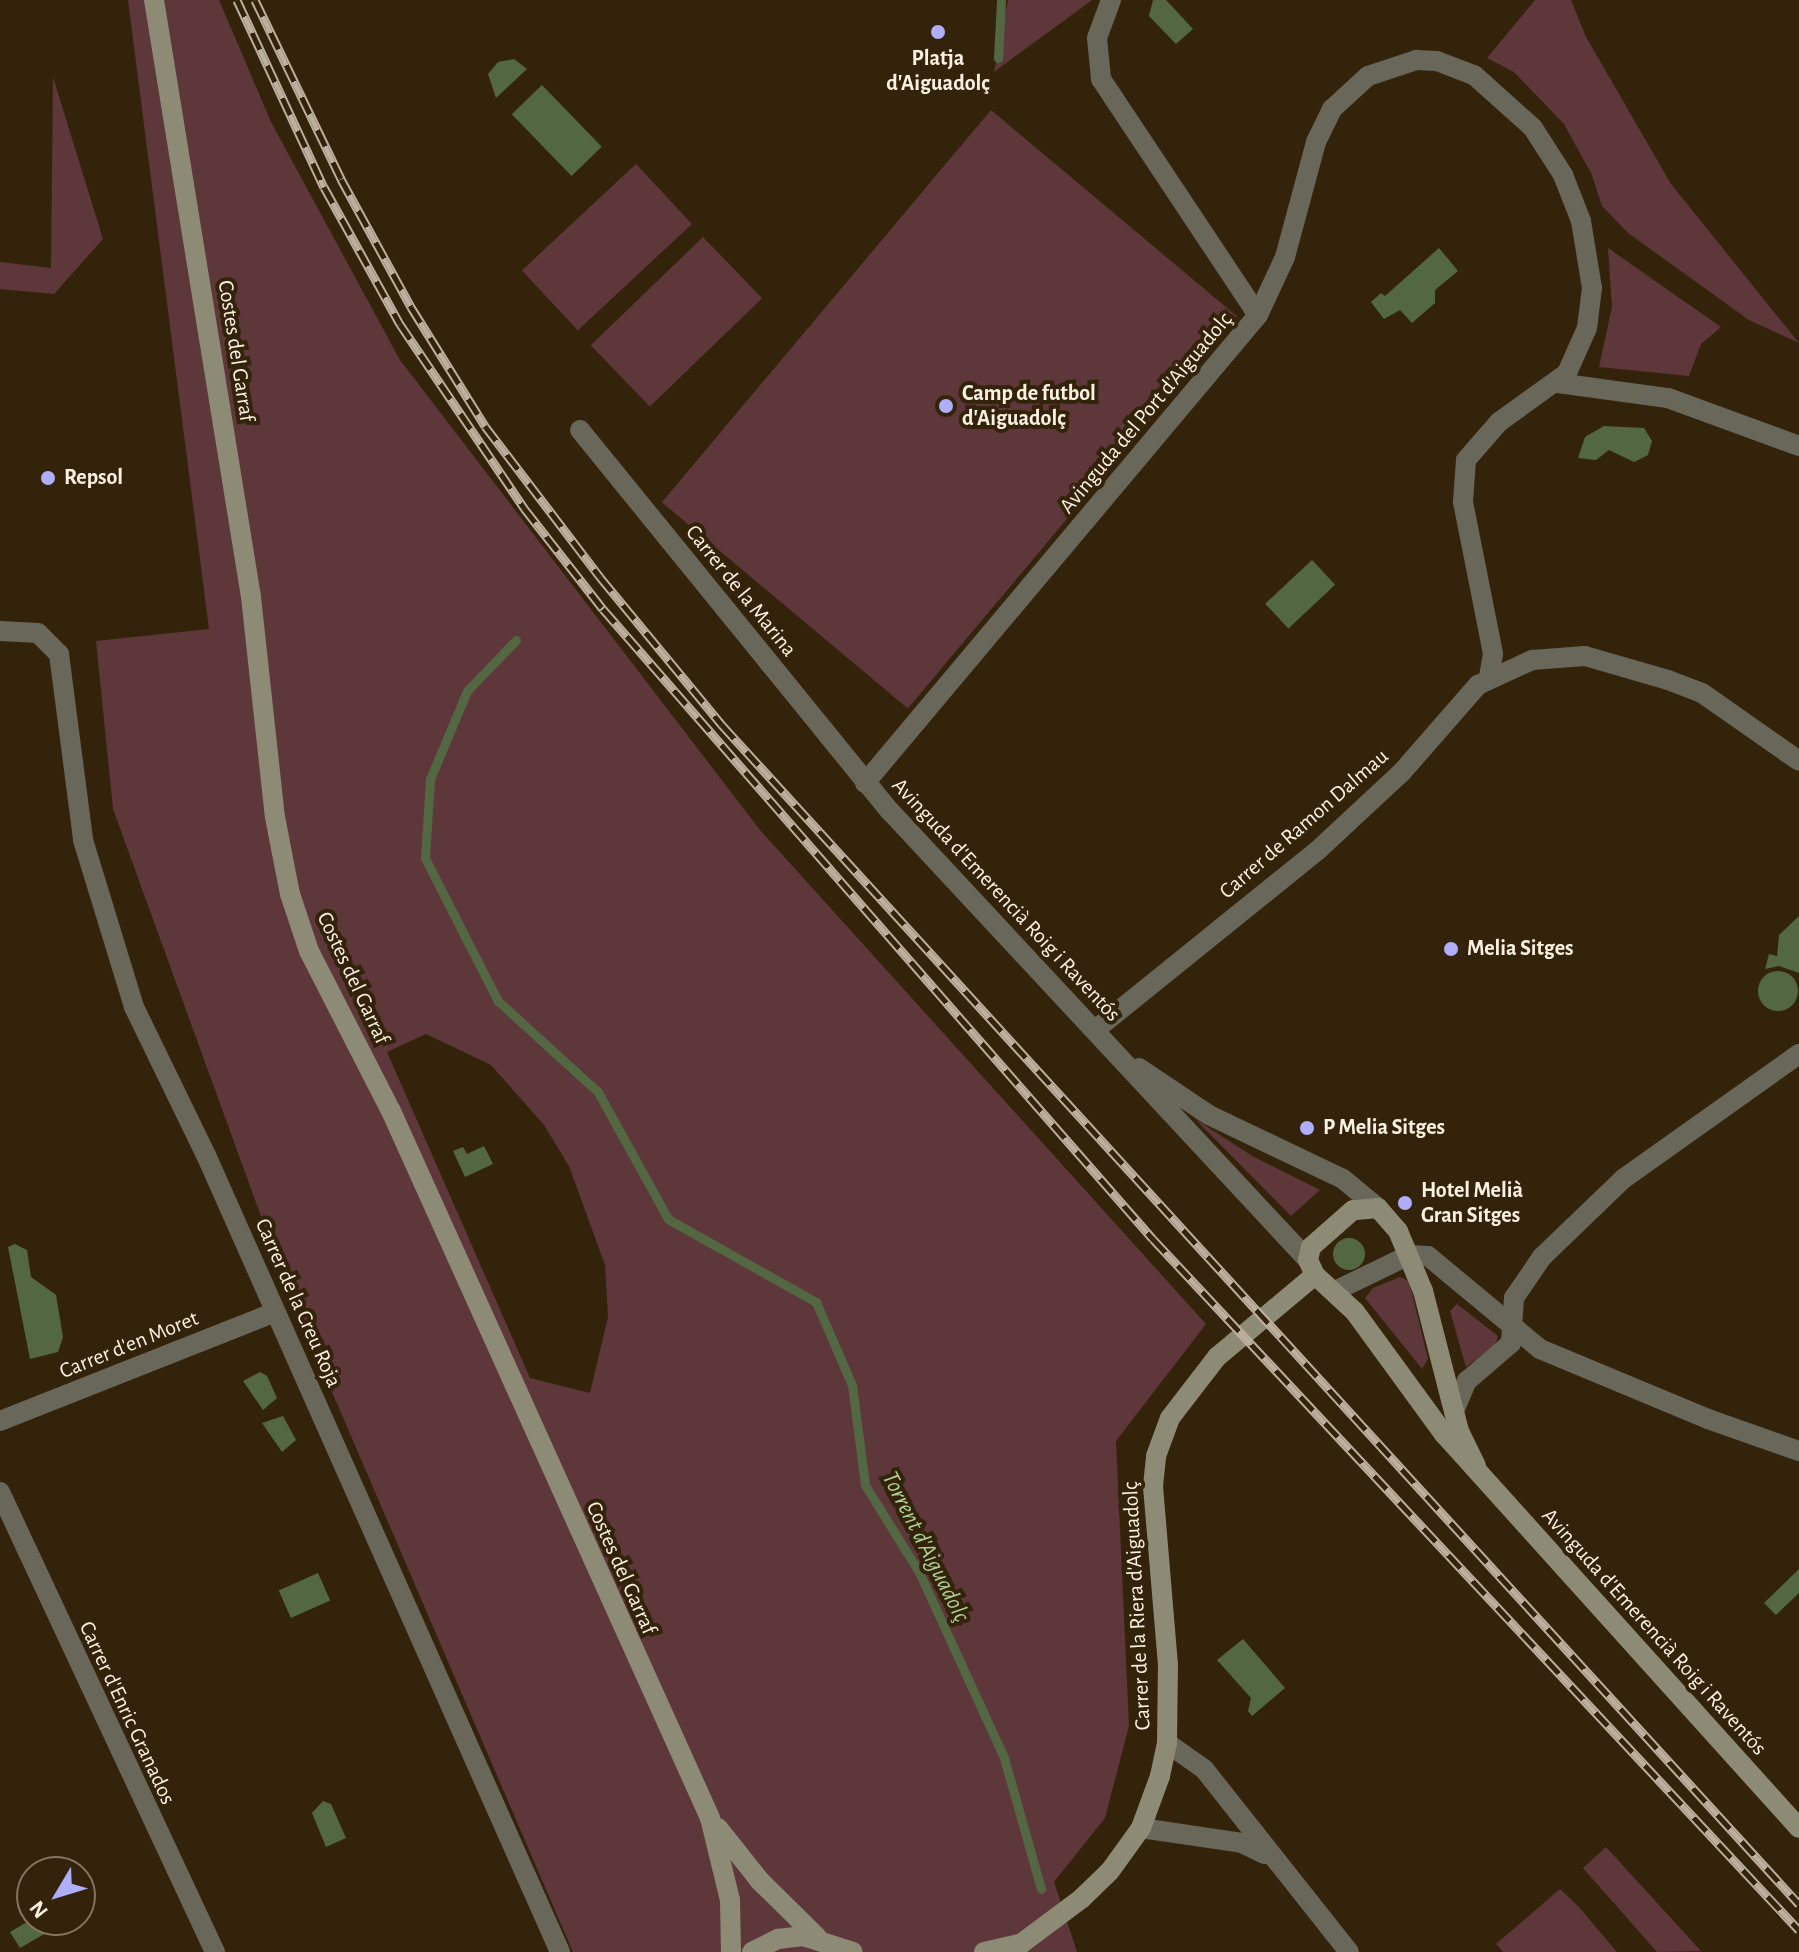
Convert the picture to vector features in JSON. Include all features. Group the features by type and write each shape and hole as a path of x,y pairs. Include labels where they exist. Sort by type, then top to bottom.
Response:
{"main road":[{"name":"Costes del Garraf","path":"154,0 251,597 275,817 290,894 309,951 391,1111 710,1818"},
{"path":"1311,1267 1324,1231 1343,1216 1364,1206 1378,1208"},
{"name":"Avinguda d'Emerencià Roig i Raventós","path":"1378,1208 1409,1255 1454,1411 1476,1466"},
{"name":"Avinguda d'Emerencià Roig i Raventós","path":"1311,1267 1335,1291 1425,1411 1799,1828"},
{"name":"Carrer de la Riera d'Aiguadolç","path":"984,1952 1016,1948 1081,1899 1141,1828 1167,1743 1168,1665 1153,1486 1156,1456 1182,1397 1217,1357 1311,1267"},
{"path":"710,1818 760,1881 817,1937 853,1952"},
{"path":"710,1818 730,1900 731,1952"},
{"path":"752,1952 778,1939 817,1937"}],"street":[{"name":"Avinguda del Port d'Aiguadolç","path":"865,783 1258,315 1101,79 1097,38 1111,0"},
{"path":"1258,315 1285,257 1316,142 1332,109 1368,76 1391,64 1437,61 1474,75 1524,117 1550,149 1581,221 1591,304 1577,360 1558,383 1481,437 1462,476 1493,654 1489,677"},
{"path":"1558,383 1668,398 1799,446"},
{"name":"Carrer de la Marina","path":"580,430 865,783"},
{"name":"Carrer de la Creu Roja","path":"0,631 38,633 59,654 83,840 134,1007 275,1312 560,1952"},
{"path":"1489,677 1532,660 1585,656 1702,693 1799,761"},
{"name":"Carrer de Ramon Dalmau","path":"1095,1030 1317,851 1402,772 1489,677"},
{"name":"Avinguda d'Emerencià Roig i Raventós","path":"865,783 1311,1267"},
{"name":"Avinguda d'Emerencià Roig i Raventós","path":"1113,1049 1209,1115 1343,1179 1378,1208"},
{"path":"1454,1411 1467,1381 1504,1353 1515,1331 1514,1298 1524,1280 1595,1203 1799,1054"},
{"path":"1335,1291 1409,1255 1438,1262 1515,1331 1574,1364 1799,1451"},
{"name":"Carrer d'en Moret","path":"0,1421 275,1312"},
{"name":"Carrer d'Enric Granados","path":"0,1492 215,1952"},
{"path":"1167,1743 1204,1769 1269,1856 1349,1952"},
{"path":"1141,1828 1242,1843 1269,1856"}],"shaded area":[{"path":"128,0 219,0 271,122 400,360 760,830 1206,1324 1116,1441 1129,1726 1105,1818 1054,1882 1077,1952 573,1952 286,1285 113,809 96,641 209,629","holes":["426,1034 491,1065 544,1125 569,1166 605,1265 608,1317 590,1393 530,1378 387,1052"]},
{"path":"1008,0 1092,0 994,72"},
{"path":"1153,0 1166,0 1193,29 1176,44 1149,16"},
{"path":"1535,0 1571,0 1586,37 1671,184 1799,343 1749,320 1628,233 1602,206 1592,175 1564,124 1514,72 1487,58"},
{"path":"514,59 527,69 496,98 488,74 498,62"},
{"path":"53,77 103,239 54,294 0,289 0,262 51,268"},
{"path":"542,85 602,147 572,176 512,114"},
{"name":"Camp de futbol d'Aiguadolç","path":"991,110 1237,316 908,709 662,502"},
{"path":"636,164 692,224 578,330 522,270"},
{"path":"703,237 762,298 650,407 591,345"},
{"path":"1439,248 1458,271 1435,290 1435,303 1412,323 1400,310 1384,319 1371,302 1381,293 1385,296"},
{"path":"1608,248 1721,327 1701,344 1689,376 1599,367 1612,307"},
{"path":"1604,426 1644,428 1652,441 1648,455 1634,462 1609,450 1596,460 1578,458 1585,437"},
{"path":"1312,560 1335,585 1288,629 1265,604"},
{"path":"1799,916 1799,973 1779,966 1765,969 1769,954 1777,956 1779,935"},
{"path":"1778,971 1792,977 1798,991 1792,1005 1778,1011 1764,1005 1758,991 1764,977"},
{"path":"1195,1119 1254,1157 1320,1190 1291,1216"},
{"path":"484,1146 493,1164 465,1177 453,1151 463,1147 467,1154"},
{"path":"1349,1238 1360,1243 1365,1254 1360,1265 1349,1270 1338,1265 1333,1254 1338,1243"},
{"path":"15,1244 27,1250 31,1277 56,1295 63,1337 58,1352 30,1359 8,1247"},
{"path":"1400,1277 1409,1281 1428,1359 1422,1369 1365,1298 1373,1288"},
{"path":"1457,1304 1498,1336 1495,1345 1466,1367 1450,1311"},
{"path":"260,1372 267,1376 277,1398 263,1410 243,1381"},
{"path":"283,1416 296,1440 282,1452 262,1423"},
{"path":"1799,1569 1799,1593 1776,1615 1764,1603"},
{"path":"318,1573 330,1600 291,1618 279,1590"},
{"path":"1243,1639 1285,1688 1252,1716 1248,1711 1251,1698 1217,1660"},
{"path":"323,1801 331,1804 346,1838 326,1847 312,1813"},
{"path":"1606,1847 1701,1951 1657,1952 1583,1868"},
{"path":"1560,1889 1617,1952 1503,1952 1496,1944"},
{"path":"16,1928 16,1936 41,1936 20,1948 10,1932"}],"waterway":[{"name":"Torrent d'Aiguadolç","path":"998,58 1001,0"},
{"name":"Torrent d'Aiguadolç","path":"516,640 467,691 430,779 425,858 498,1001 598,1092 668,1219 816,1302 852,1385 865,1485 919,1572 1004,1758 1041,1889"}],"railway":[{"path":"237,0 324,187 400,324 524,508 603,609 1153,1239 1799,1930"},
{"path":"255,0 341,179 411,307 485,426 600,577 722,725 1799,1904"}],"place":[{"name":"Platja d'Aiguadolç","path":"938,32"},
{"name":"Camp de futbol d'Aiguadolç","path":"946,406"},
{"name":"Repsol","path":"48,478"},
{"name":"Melia Sitges","path":"1451,949"},
{"name":"P Melia Sitges","path":"1307,1128"},
{"name":"Hotel Melià Gran Sitges","path":"1405,1203"}]}
